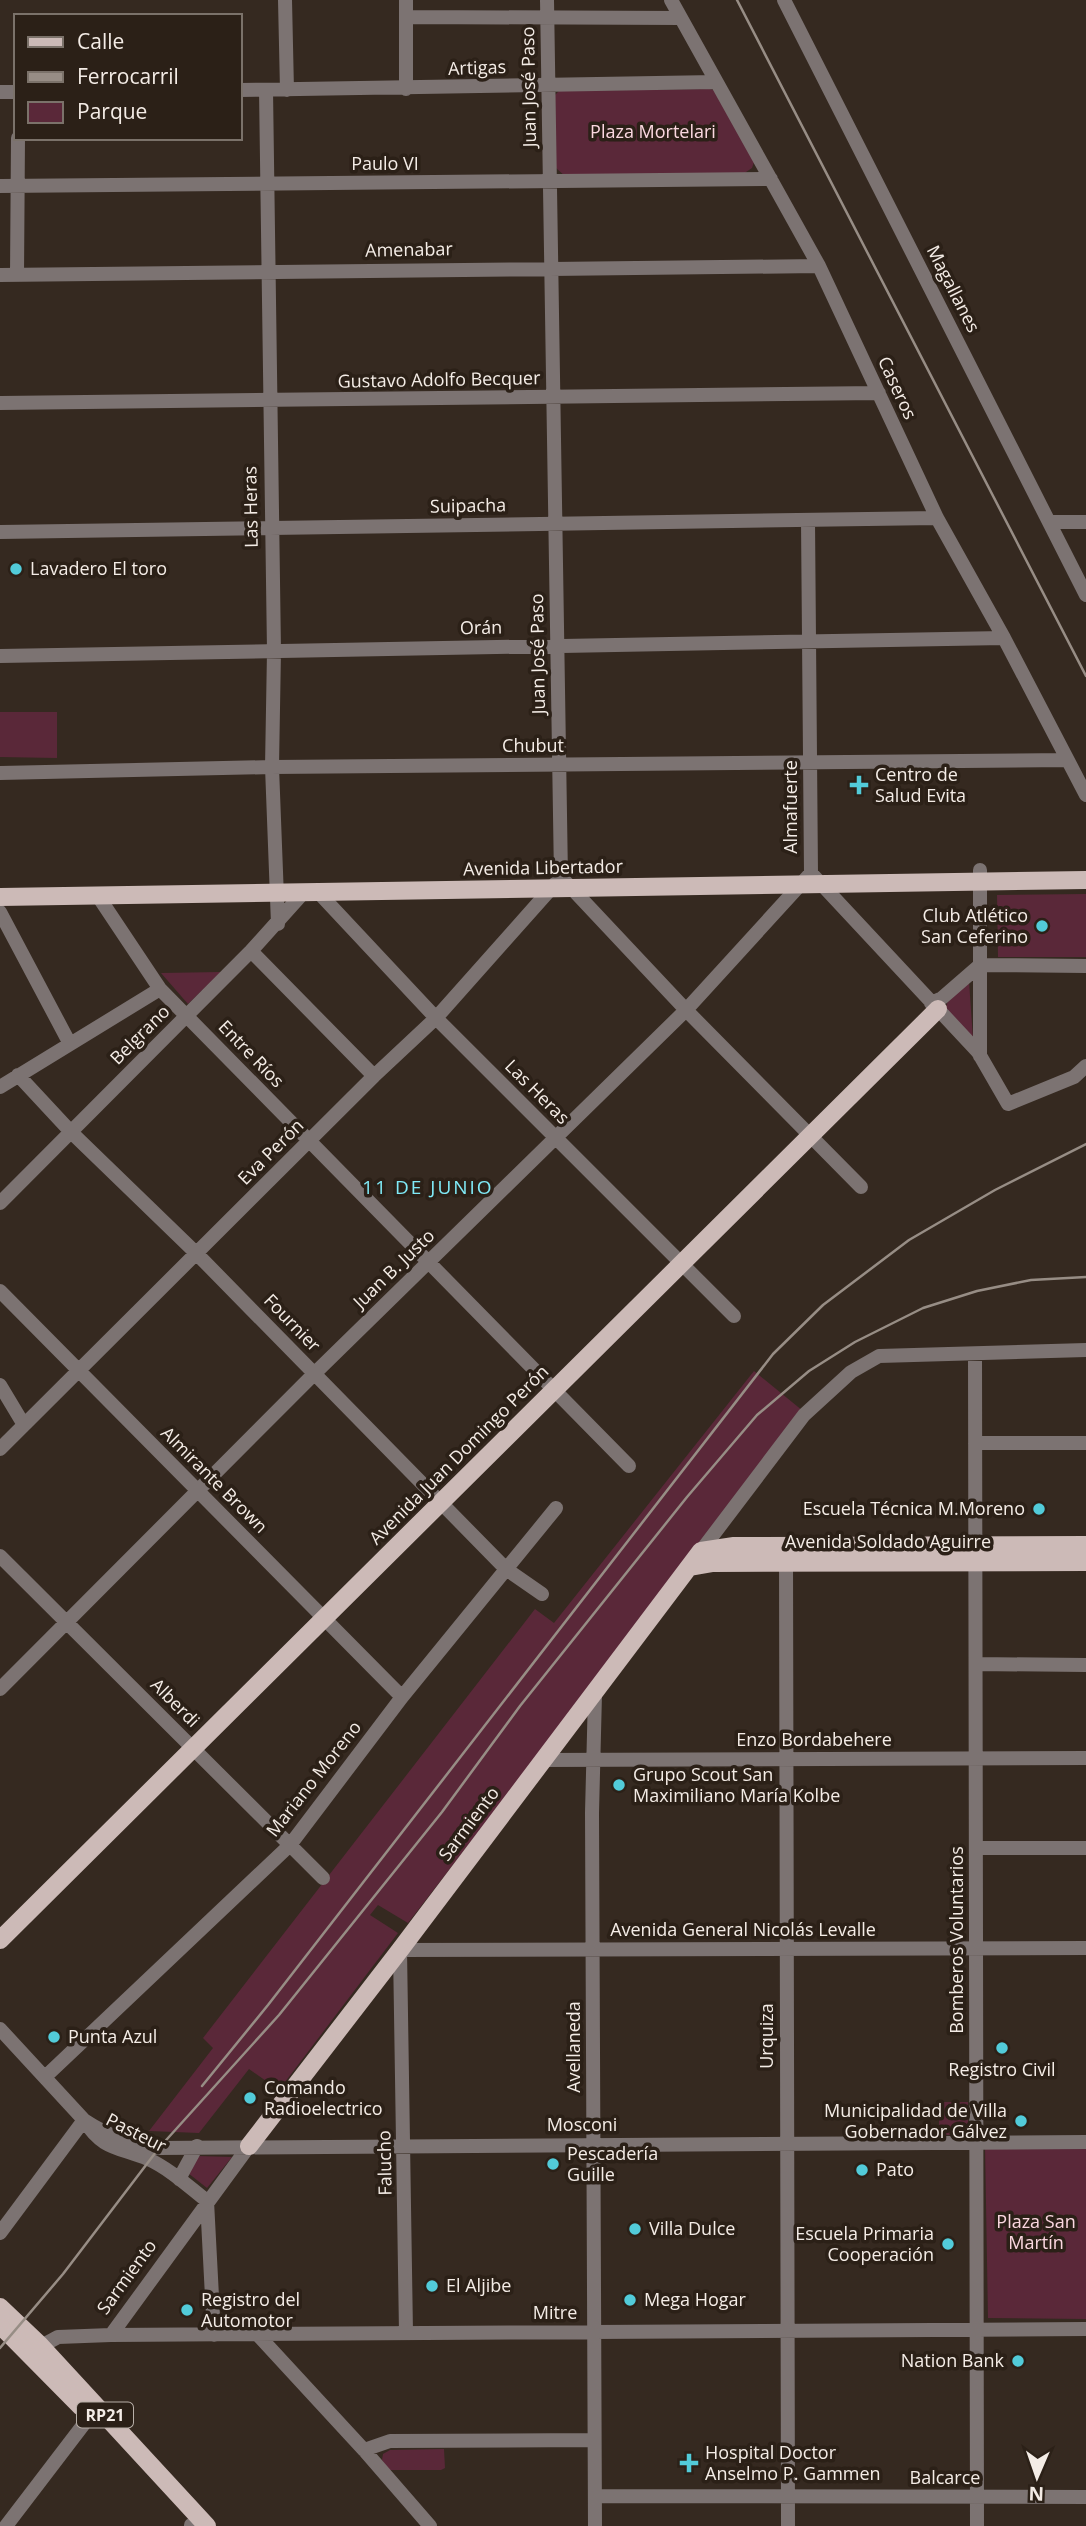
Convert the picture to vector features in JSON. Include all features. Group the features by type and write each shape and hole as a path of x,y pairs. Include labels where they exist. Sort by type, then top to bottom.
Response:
{"main road":[{"name":"Avenida Libertador","path":"0,885 277,887 562,884 980,876 1086,868"},
{"name":"Avenida Libertador","path":"980,876 1086,880"},
{"name":"Avenida Libertador","path":"0,897 98,896 277,887 311,892 562,884"},
{"name":"Avenida Juan Domingo Perón","path":"0,1929 321,1616 937,1003"},
{"name":"Avenida Soldado Aguirre","path":"690,1567 786,1555 975,1554 1086,1545"},
{"name":"Avenida Soldado Aguirre","path":"701,1550 715,1547 786,1555"},
{"name":"Sarmiento","path":"249,2146 595,1694 701,1550"},
{"name":"Avenida Soldado Aguirre","path":"975,1554 1086,1562"},
{"name":"Avenida Juan Domingo Perón","path":"0,1940 190,1745"},
{"name":"RP21","path":"0,2307 90,2416 191,2526"},
{"name":"RP21","path":"0,2325 35,2349 207,2526"}],"street":[{"path":"285,0 287,90"},
{"path":"406,0 406,89"},
{"name":"Juan José Paso","path":"547,0 562,884"},
{"name":"Caseros","path":"671,0 819,266 937,519 1004,638 1086,794"},
{"name":"Magallanes","path":"784,0 1086,595"},
{"path":"406,17 681,18"},
{"name":"Artigas","path":"242,90 715,82"},
{"name":"Las Heras","path":"266,90 274,651 272,767 278,924"},
{"path":"17,275 18,140"},
{"name":"Paulo VI","path":"0,186 771,179"},
{"name":"Amenabar","path":"0,275 819,266"},
{"name":"Gustavo Adolfo Becquer","path":"0,404 878,393"},
{"name":"Suipacha","path":"0,533 937,519"},
{"name":"Almafuerte","path":"808,521 810,880"},
{"path":"1051,523 1086,522"},
{"name":"Orán","path":"0,656 1004,638"},
{"name":"Chubut","path":"0,773 272,767 1067,760"},
{"path":"980,876 980,1056"},
{"path":"810,880 937,1003 980,1056 1008,1104 1074,1077 1086,1066"},
{"name":"Juan B. Justo","path":"0,1689 314,1374 686,1010 810,880"},
{"path":"562,884 861,1187"},
{"name":"Eva Perón","path":"0,1449 374,1076 436,1018 562,884"},
{"name":"Las Heras","path":"311,892 734,1316"},
{"name":"Belgrano","path":"0,1203 311,892"},
{"name":"Entre Ríos","path":"98,896 160,989 629,1466"},
{"path":"0,912 70,1044"},
{"path":"251,951 374,1076"},
{"path":"980,965 1086,966"},
{"name":"Avenida Juan Domingo Perón","path":"937,1003 980,965"},
{"path":"0,1087 160,989"},
{"name":"Fournier","path":"18,1075 71,1132 196,1253 506,1569 542,1594"},
{"name":"Almirante Brown","path":"0,1291 402,1697"},
{"path":"975,1354 1086,1350"},
{"name":"Sarmiento","path":"701,1550 804,1415 851,1372 879,1356 975,1354"},
{"name":"Bomberos Voluntarios","path":"975,1354 977,2526"},
{"path":"0,1385 24,1425"},
{"path":"975,1444 1086,1443"},
{"name":"Mariano Moreno","path":"45,2077 290,1845 402,1697 556,1508"},
{"name":"Urquiza","path":"786,1555 788,2526"},
{"name":"Alberdi","path":"0,1556 323,1878"},
{"path":"975,1664 1086,1665"},
{"name":"Avellaneda","path":"595,1694 595,2526"},
{"name":"Enzo Bordabehere","path":"542,1760 1086,1758"},
{"path":"976,1848 1086,1848"},
{"name":"Avenida General Nicolás Levalle","path":"400,1950 1086,1948"},
{"name":"Falucho","path":"400,1950 406,2333"},
{"name":"Pasteur","path":"0,2029 84,2120 94,2136 114,2148 149,2160 207,2201"},
{"path":"0,2233 84,2120"},
{"name":"Mosconi","path":"84,2120 123,2140 151,2147 1086,2142"},
{"path":"179,2179 197,2146"},
{"name":"Sarmiento","path":"111,2335 249,2146"},
{"path":"207,2201 214,2334"},
{"name":"Mitre","path":"35,2349 58,2337 111,2335 1086,2329"},
{"path":"257,2334 364,2450 429,2526"},
{"path":"6,2526 90,2416"},
{"path":"364,2450 390,2441 594,2440"},
{"name":"Balcarce","path":"595,2496 1086,2497"}],"green space":[{"name":"Plaza Mortelari","path":"714,90 754,162 752,168 743,174 565,176 556,168 555,95 559,91"},
{"path":"0,712 57,712 57,758 0,757"},
{"name":"Club Atlético San Ceferino","path":"1086,894 1086,957 998,957 997,895"},
{"path":"221,972 188,1004 161,973"},
{"path":"969,981 973,1039 946,1009 947,1003"},
{"path":"754,1371 803,1411 408,1923 378,1905 370,1915 398,1933 279,2090 249,2069 199,2133 149,2131 213,2048 203,2038 535,1609 554,1623"},
{"path":"939,2102 968,2102 968,2135 939,2135"},
{"name":"Plaza San Martín","path":"1086,2145 1086,2319 988,2318 985,2146"},
{"path":"197,2156 232,2157 207,2188 188,2173"},
{"path":"444,2449 445,2468 441,2470 389,2470 382,2460 383,2454 390,2450"}],"railway":[{"path":"737,0 1086,676"},
{"path":"202,2086 268,2005 773,1354 823,1305 909,1240 995,1190 1086,1144"},
{"path":"0,2348 63,2274 159,2148 279,2015 442,1812 520,1706 687,1497 757,1415 809,1371 855,1342 923,1308 977,1291 1031,1280 1086,1277"}],"place":[{"name":"Lavadero El toro","path":"16,569"},
{"name":"Centro de Salud Evita","path":"859,785"},
{"name":"Club Atlético San Ceferino","path":"1042,926"},
{"name":"Escuela Técnica M.Moreno","path":"1039,1509"},
{"name":"Grupo Scout San Maximiliano María Kolbe","path":"619,1785"},
{"name":"Punta Azul","path":"54,2037"},
{"name":"Registro Civil","path":"1002,2048"},
{"name":"Comando Radioelectrico","path":"250,2098"},
{"name":"Municipalidad de Villa Gobernador Gálvez","path":"1021,2121"},
{"name":"Pescadería Guille","path":"553,2164"},
{"name":"Pato","path":"862,2170"},
{"name":"Villa Dulce","path":"635,2229"},
{"name":"Escuela Primaria Cooperación","path":"948,2244"},
{"name":"El Aljibe","path":"432,2286"},
{"name":"Mega Hogar","path":"630,2300"},
{"name":"Registro del Automotor","path":"187,2310"},
{"name":"Nation Bank","path":"1018,2361"},
{"name":"Hospital Doctor Anselmo P. Gammen","path":"689,2463"}],"district":[{"name":"11 DE JUNIO","path":"428,1187"}]}
